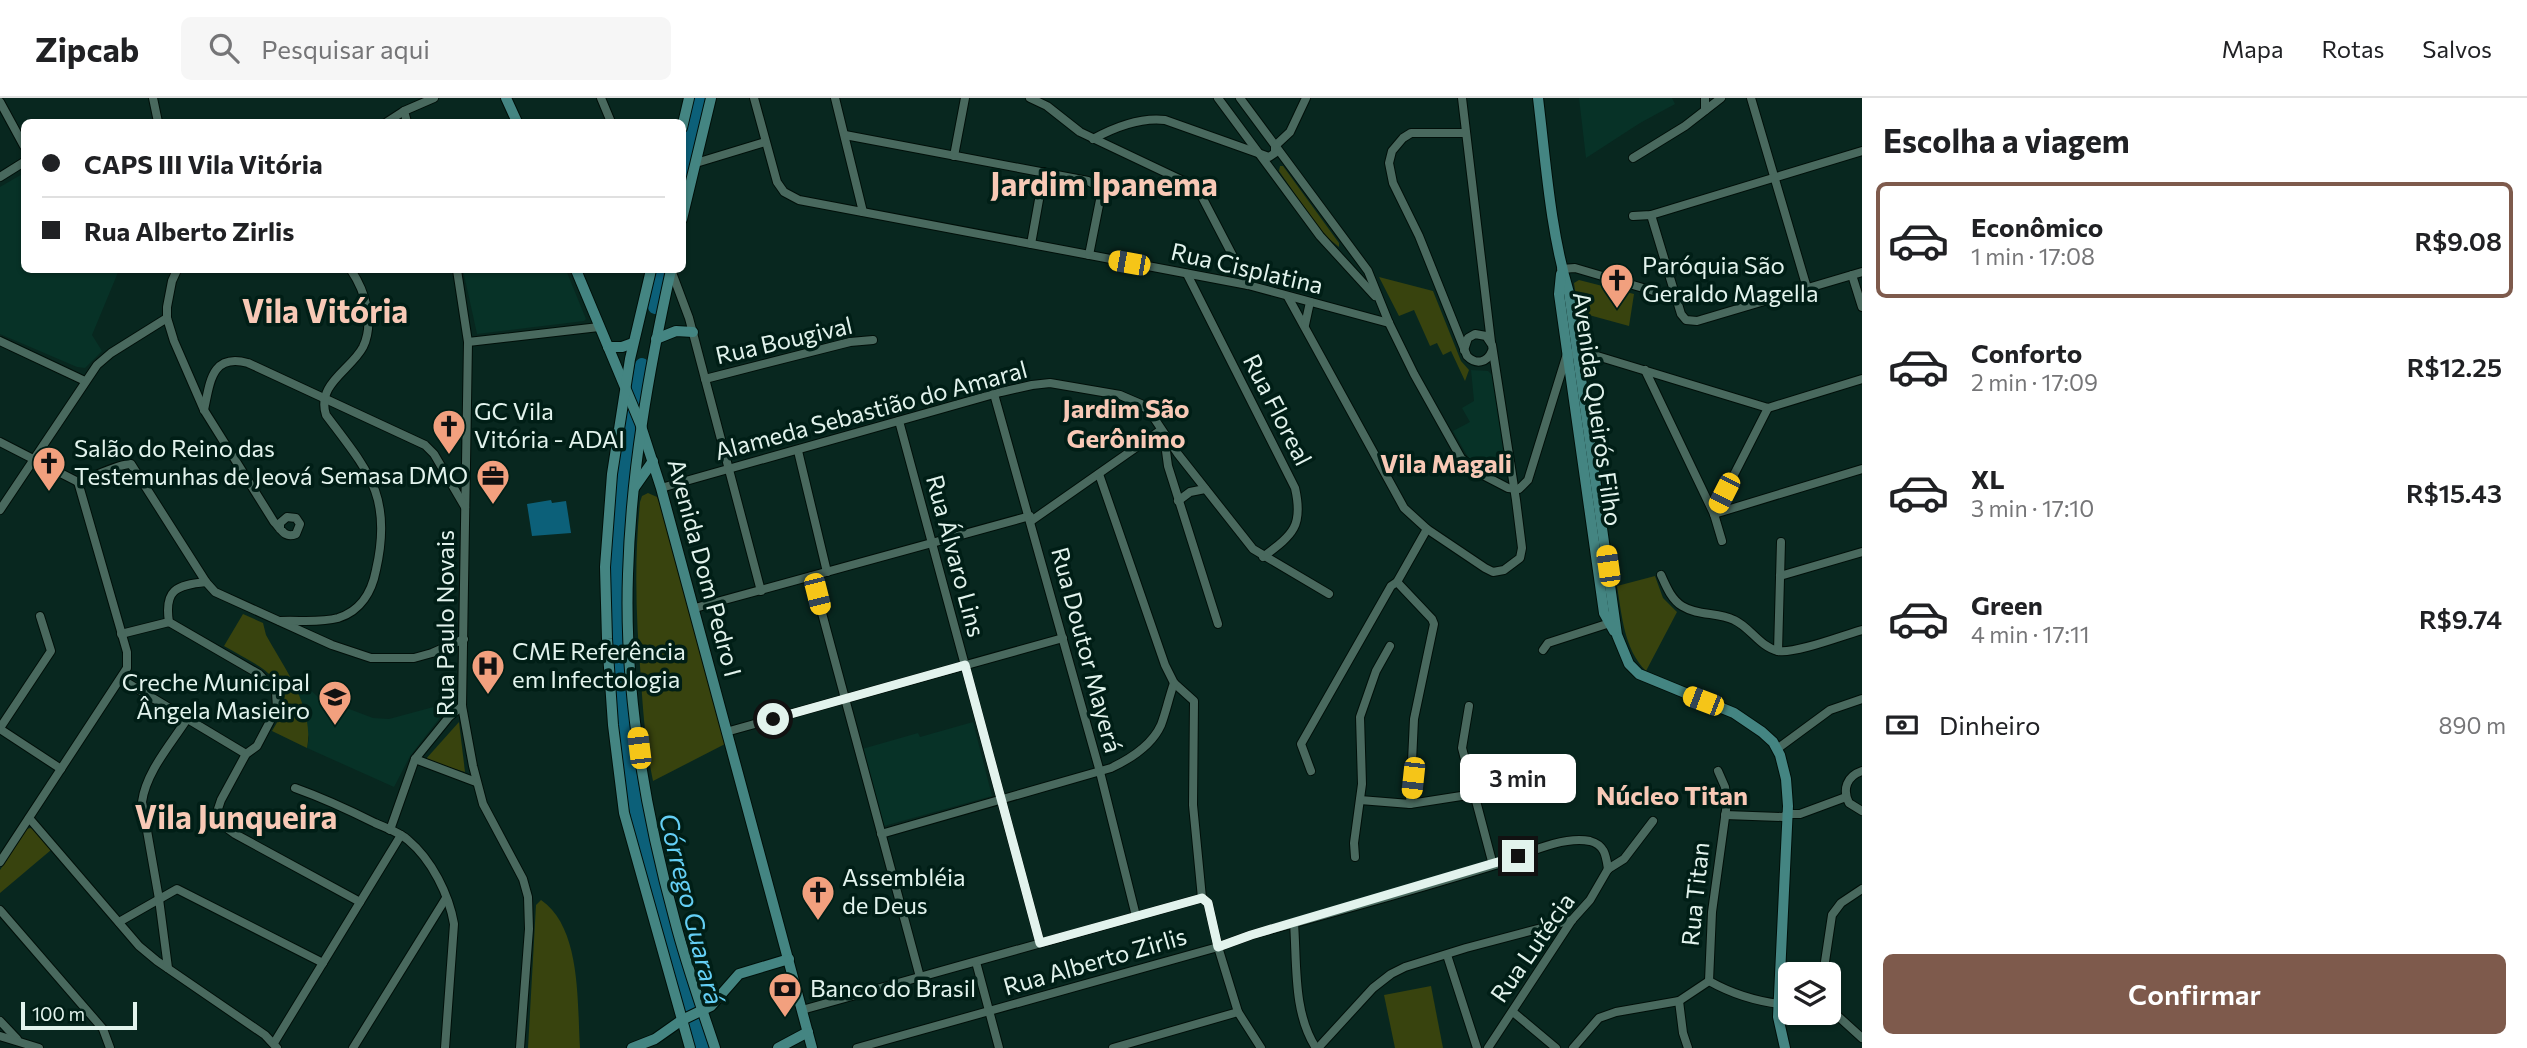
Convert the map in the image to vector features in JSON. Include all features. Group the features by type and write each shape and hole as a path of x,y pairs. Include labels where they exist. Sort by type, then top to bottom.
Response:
{"main road":[{"path":"506,98 516,119"},
{"path":"684,119 689,98"},
{"path":"686,203 711,98"},
{"name":"Avenida Queirós Filho","path":"1538,98 1561,269 1558,289 1572,352 1598,535 1604,614 1612,622 1629,664 1639,674 1734,713 1762,732 1777,749"},
{"name":"Avenida Dom Pedro I","path":"577,273 639,420 662,488 812,1048"},
{"path":"650,273 625,388 612,474 605,567 613,725 627,824 692,1015 715,1048"},
{"path":"670,273 639,420 628,609 639,748 654,835 675,923 692,1015 691,1048"},
{"path":"656,339 676,331 693,332"},
{"path":"608,347 622,347 634,343"},
{"path":"634,488 653,461"},
{"path":"634,488 647,484 662,488"},
{"path":"1777,749 1786,779 1788,814 1786,962"},
{"path":"632,1048 653,1044 692,1015 714,1003 739,974 789,959"},
{"path":"1781,1025 1784,1048"},
{"path":"778,1048 808,1032"}],"street":[{"path":"153,98 157,119"},
{"path":"392,119 433,98"},
{"path":"601,98 610,119"},
{"name":"Rua Cisplatina","path":"754,98 776,182 791,197 810,203 1248,285 1389,323"},
{"path":"835,98 863,212"},
{"path":"954,156 965,98"},
{"path":"1030,98 1047,106 1080,132 1194,187 1248,285"},
{"path":"1218,98 1320,236 1381,302"},
{"path":"1240,98 1368,271 1416,379 1461,458 1474,470 1515,490 1523,488 1528,480 1557,385 1572,352 1645,370 1768,408 1862,379"},
{"path":"1275,146 1290,132 1306,98"},
{"path":"1288,297 1399,500 1411,516 1493,572 1516,564 1522,553 1515,490 1495,370 1462,98"},
{"path":"1705,98 1705,110"},
{"path":"1633,158 1721,98"},
{"path":"1751,98 1807,288"},
{"path":"0,103 21,141"},
{"path":"404,111 406,119"},
{"path":"1093,139 1123,125 1159,119 1260,154"},
{"path":"1466,133 1411,133 1392,151 1390,163 1394,183 1419,236 1464,350 1472,360 1482,361 1495,370"},
{"path":"845,135 1088,181 1100,192 1088,255"},
{"path":"696,163 765,142"},
{"path":"1260,154 1260,147 1264,143 1270,142 1275,146"},
{"path":"1633,215 1651,215 1862,151"},
{"path":"0,177 21,164"},
{"path":"1031,244 1044,172"},
{"path":"1651,215 1684,319 1697,321 1862,272"},
{"path":"1561,269 1575,268 1677,299"},
{"path":"176,273 168,298 167,318 186,372 204,410 265,510 281,529 288,536 298,532 299,522 290,516 282,520 281,529"},
{"path":"277,621 326,620 351,612 362,603 373,583 382,546 381,512 371,479 326,415 325,399 332,384 358,355 367,336 364,294 353,273"},
{"name":"Rua Paulo Novais","path":"457,273 468,342 462,706 476,782 492,824 523,879 528,897 529,929 520,1048"},
{"path":"672,273 693,332 761,591"},
{"name":"Rua Floreal","path":"1187,274 1295,488 1297,513 1293,533 1263,556"},
{"path":"1852,275 1862,307"},
{"path":"1305,325 1310,302"},
{"path":"0,510 97,365 111,353 167,318"},
{"path":"468,342 599,327"},
{"path":"1464,350 1465,342 1471,336 1482,334 1490,328"},
{"path":"1457,329 1471,336"},
{"path":"1482,334 1492,346"},
{"name":"Rua Bougival","path":"705,379 850,342 873,340"},
{"path":"0,341 85,381"},
{"path":"1482,361 1488,358 1492,346"},
{"path":"204,410 215,370 222,363 234,360 248,363 425,445 438,461 466,508"},
{"path":"1645,370 1714,514 1721,541"},
{"path":"1557,385 1576,380"},
{"name":"Alameda Sebastião do Amaral","path":"662,488 995,394 1050,383 1120,395 1147,409 1247,544 1329,594"},
{"name":"Rua Doutor Mayerá","path":"995,394 1100,772 1136,916"},
{"path":"1714,514 1768,408"},
{"name":"Rua Álvaro Lins","path":"898,421 1040,943"},
{"path":"695,608 1030,519 1162,432 1178,501 1218,624"},
{"path":"0,442 78,482 99,476 124,463 131,464 206,582 221,596 332,645 370,658 414,658 464,639"},
{"path":"798,451 827,572"},
{"path":"1714,514 1862,469"},
{"path":"1099,474 1165,665 1174,683 1190,696 1195,709 1193,805 1202,898 1208,903 1237,1012 1261,1048"},
{"path":"0,862 121,679 128,664 78,482"},
{"path":"1178,501 1190,492 1205,489"},
{"path":"1311,771 1301,744 1391,586 1397,582 1427,529"},
{"path":"1778,651 1781,541"},
{"path":"1780,576 1862,552"},
{"path":"1661,575 1670,593 1682,606 1736,621 1778,651 1796,649 1862,630"},
{"path":"813,576 920,977"},
{"path":"169,622 167,602 173,593 188,584 206,582"},
{"path":"1397,582 1434,624 1414,719 1410,804"},
{"path":"40,616 51,651 0,729 61,769"},
{"path":"121,634 169,622 259,674 276,692 277,708 257,746 246,754 221,800 218,809 221,822 235,834 360,902"},
{"path":"1543,650 1548,643 1612,622"},
{"path":"726,732 1063,638"},
{"path":"1356,857 1354,843 1363,760 1360,717 1376,671 1390,646"},
{"path":"121,679 246,754"},
{"path":"881,834 1100,772 1130,757 1154,736 1162,722 1174,683"},
{"path":"1777,749 1830,710 1862,699"},
{"path":"390,830 415,759 449,717 462,706"},
{"path":"1469,706 1462,748 1493,865"},
{"path":"167,968 144,813 144,790 187,719"},
{"path":"415,759 476,782"},
{"name":"Rua Titan","path":"1709,981 1712,912 1725,815 1725,787 1718,771"},
{"path":"1862,771 1850,778 1845,790 1846,797 1854,808 1862,811"},
{"path":"295,788 401,835 423,856 452,909 454,925 445,1048"},
{"path":"1360,800 1410,804 1474,794"},
{"path":"1725,815 1783,817 1800,814 1846,797"},
{"path":"29,818 139,946 276,1046 401,835"},
{"name":"Rua Lutécia","path":"1488,1048 1572,920 1590,900 1608,869 1623,859 1653,821"},
{"name":"Rua Alberto Zirlis","path":"857,1048 1218,947 1543,848 1583,841 1597,844 1606,853 1608,869"},
{"path":"1825,962 1832,915 1841,903 1862,889"},
{"path":"119,922 172,891 182,890 323,963"},
{"path":"354,1048 446,898"},
{"path":"802,1010 1202,898"},
{"path":"0,910 103,1028 110,1048"},
{"path":"1294,923 1300,1005 1305,1027 1317,1048 1383,979 1405,967 1572,920"},
{"path":"1447,955 1477,1048"},
{"path":"976,962 999,1048"},
{"path":"1573,1048 1600,1018 1616,1012 1679,1001 1709,981 1751,999 1778,1004"},
{"path":"1679,1001 1688,1048"},
{"path":"1113,1048 1237,1012"},
{"path":"1513,1012 1556,1048"},
{"path":"1841,1019 1862,1038"},
{"path":"0,1021 17,1040"},
{"path":"0,1036 39,1048"}],"shaded area":[{"path":"1579,98 1672,98 1675,104 1586,158"},
{"path":"21,175 21,273 118,273 92,335 102,351 85,368 0,334 0,187"},
{"path":"464,273 567,273 586,319 584,321 477,334"},
{"path":"1471,370 1488,371 1492,375 1507,467 1507,471 1500,476 1468,457 1453,431 1470,422 1462,408 1474,401"},
{"path":"306,686 318,697 373,718 389,719 452,702 410,756 394,787 307,748 309,738 296,691"},
{"path":"973,722 992,796 884,826 862,749 918,733 920,737"}],"green space":[{"path":"1280,166 1283,166 1339,243 1339,247 1323,234 1279,171"},
{"path":"1379,277 1433,291 1461,361 1469,370 1465,381 1451,351 1443,355 1437,343 1430,346 1414,310 1399,316"},
{"path":"1579,280 1634,294 1629,326 1578,312 1574,283"},
{"path":"648,493 657,497 661,507 725,744 653,781 644,718 636,591 640,502 642,496"},
{"path":"1655,576 1663,598 1677,612 1646,671 1628,642 1617,586"},
{"path":"243,614 263,623 266,635 296,689 306,718 307,748 272,731 281,714 283,700 274,678 224,646"},
{"path":"459,722 465,772 425,760"},
{"path":"30,828 34,829 51,850 0,893 0,870"},
{"path":"541,900 554,913 564,929 571,948 577,989 580,1048 528,1048 536,905"},
{"path":"1431,986 1443,1048 1395,1048 1384,995"}],"water":[{"path":"551,500 552,503 566,501 571,533 532,536 527,504"}],"waterway":[{"name":"Córrego Guarará","path":"686,166 700,98"},
{"name":"Córrego Guarará","path":"655,307 662,273"},
{"name":"Córrego Guarará","path":"642,365 621,511 617,609 621,706 633,792 649,866 702,1048"}],"place":[{"name":"Paróquia São Geraldo Magella","path":"1617,310"},
{"name":"GC Vila Vitória - ADAI","path":"449,456"},
{"name":"Salão do Reino das Testemunhas de Jeová","path":"49,493"},
{"name":"Semasa DMO","path":"493,506"},
{"name":"CME Referência em Infectologia","path":"488,696"},
{"name":"Creche Municipal Ângela Masieiro","path":"335,727"},
{"name":"Assembléia de Deus","path":"818,922"},
{"name":"Banco do Brasil","path":"785,1019"}],"district":[{"name":"Jardim Ipanema","path":"1104,185"},
{"name":"Vila Vitória","path":"325,312"},
{"name":"Jardim São Gerônimo","path":"1126,424"},
{"name":"Vila Magali","path":"1446,464"},
{"name":"Núcleo Titan","path":"1672,796"},
{"name":"Vila Junqueira","path":"236,818"}],"route":[{"path":"773,719 965,665 1040,943 1202,898 1208,903 1218,947 1518,856"}]}
